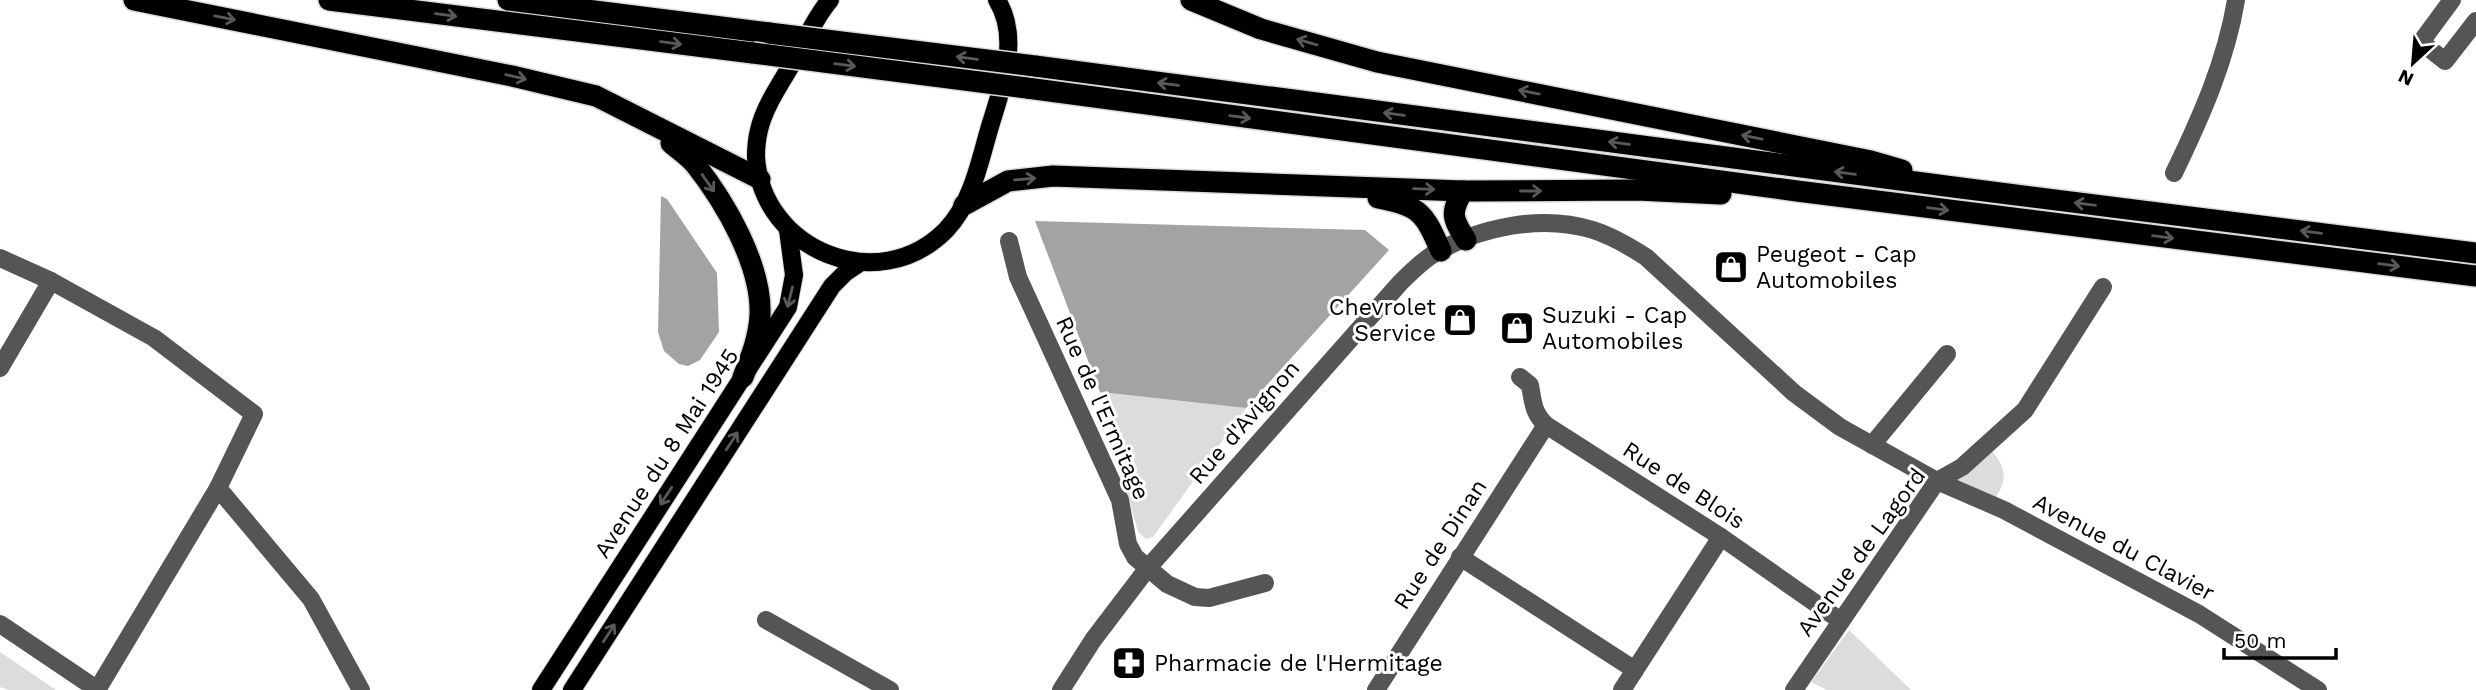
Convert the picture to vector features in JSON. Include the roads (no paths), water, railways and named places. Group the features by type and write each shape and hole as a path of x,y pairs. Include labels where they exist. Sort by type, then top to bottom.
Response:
{"highway":[{"path":"134,0 596,96 760,178"},
{"path":"329,0 1027,88 1797,191 2476,276"},
{"path":"508,0 2476,253"},
{"path":"1191,0 1261,29 1377,62 1871,161 1961,188"},
{"path":"642,119 693,162 716,195 750,259 758,290 760,316 753,351 743,377"},
{"path":"964,205 1008,180 1054,176 1463,191 1637,190 1749,197 1797,191"},
{"path":"1318,186 1402,202 1415,208 1424,217 1441,251"},
{"path":"1463,191 1453,214 1455,223 1466,240"}],"main road":[{"name":"Avenue du 8 Mai 1945","path":"830,0 767,108 759,131 756,155 760,178 771,205 788,230 821,252 839,259 861,262 909,254 931,242 947,228 964,205 1002,90 1009,38 997,0"},
{"name":"Avenue du 8 Mai 1945","path":"541,690 789,307 794,275 788,230"},
{"path":"572,690 832,286 861,262"}],"street":[{"path":"2174,173 2214,85 2236,0"},
{"path":"2452,0 2421,42 2445,61 2476,21"},
{"name":"Rue d'Avignon","path":"1147,569 1385,298 1413,270 1441,251 1466,240 1499,228 1530,224 1565,224 1592,230 1618,240 1646,257 1794,393 1840,427 1937,481"},
{"name":"Rue de l'Ermitage","path":"1009,241 1018,278 1120,500 1128,544 1135,557 1147,569"},
{"path":"0,258 51,281 154,338 254,414 218,488 97,690 0,624"},
{"path":"0,368 51,281"},
{"name":"Avenue de Lagord","path":"1801,688 1840,621 1937,481 1962,467 2025,410 2103,287"},
{"path":"1872,445 1947,354"},
{"path":"1520,377 1530,385 1534,410 1546,425"},
{"name":"Rue de Blois","path":"1546,425 1721,537 1840,621"},
{"name":"Rue de Dinan","path":"1376,690 1546,425"},
{"name":"Avenue du Clavier","path":"1937,481 2004,510 2199,614 2318,690"},
{"path":"218,488 311,598 361,690"},
{"path":"1622,690 1721,537"},
{"path":"1460,557 1635,670"},
{"path":"1061,690 1093,640 1147,569 1167,584 1195,597 1209,597 1265,583"},
{"path":"766,620 890,690"}],"place":[{"name":"Peugeot - Cap Automobiles","path":"1731,267"},
{"name":"Chevrolet Service","path":"1460,320"},
{"name":"Suzuki - Cap Automobiles","path":"1517,328"},
{"name":"Pharmacie de l'Hermitage","path":"1129,663"}]}
